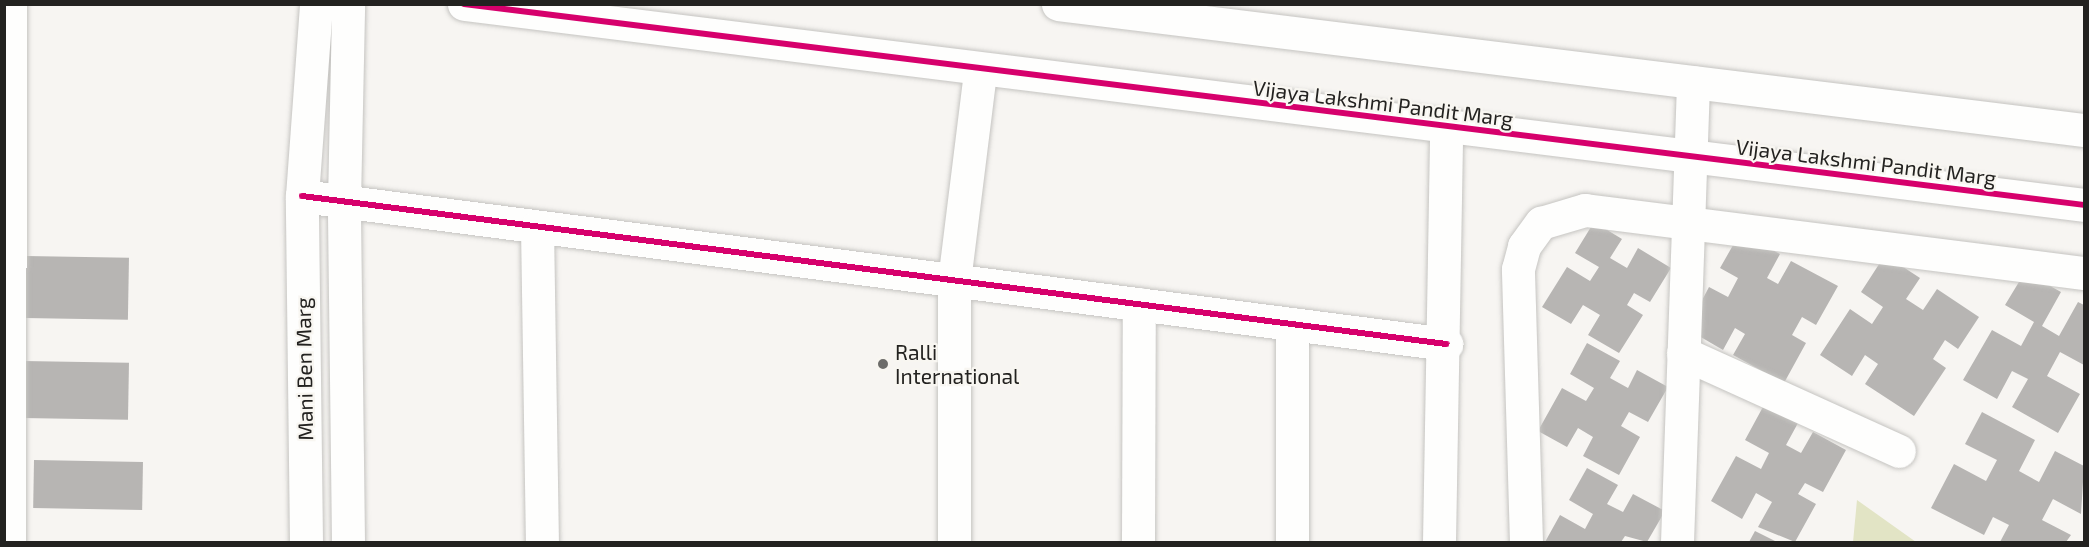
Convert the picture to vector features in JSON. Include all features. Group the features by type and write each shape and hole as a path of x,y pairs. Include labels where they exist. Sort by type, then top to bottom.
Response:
{"street":[{"path":"9,543 10,4"},
{"name":"Mani Ben Marg","path":"306,543 302,196 316,4"},
{"name":"Mani Ben Marg","path":"348,4 344,202 348,543"},
{"name":"Vijaya Lakshmi Pandit Marg","path":"464,4 981,71 2085,205"},
{"path":"1058,4 2085,130"},
{"path":"954,543 954,281 981,71"},
{"path":"1677,543 1693,82"},
{"path":"1439,543 1446,344 1446,127"},
{"path":"302,196 1446,344"},
{"path":"1526,543 1518,269 1524,246 1541,223 1561,213 1585,210 2085,273"},
{"path":"537,227 542,543"},
{"path":"1138,543 1139,304"},
{"path":"1292,324 1292,543"},
{"path":"1683,354 1899,451"}],"green space":[{"path":"1857,500 1916,542 1853,542"}],"building":[{"path":"1594,222 1622,239 1610,258 1627,268 1638,248 1671,268 1650,302 1634,293 1627,305 1643,315 1619,353 1588,335 1600,315 1583,305 1571,324 1542,307 1567,267 1590,281 1599,267 1575,253"},
{"path":"1740,233 1780,254 1767,278 1778,284 1791,261 1838,286 1816,325 1802,317 1792,335 1806,343 1784,383 1733,355 1745,334 1735,328 1723,350 1687,329 1709,287 1728,297 1738,278 1720,268"},
{"path":"1885,255 1920,278 1906,299 1923,310 1937,289 1979,317 1958,349 1945,340 1933,359 1946,368 1914,416 1865,384 1878,364 1865,355 1852,376 1820,355 1850,309 1872,324 1883,307 1861,292"},
{"path":"26,256 129,258 128,320 25,318"},
{"path":"2025,272 2061,292 2042,326 2059,336 2078,302 2084,305 2084,365 2060,352 2047,376 2080,394 2058,433 2012,407 2028,379 2012,371 1997,399 1963,380 1992,330 2021,346 2034,322 2005,305"},
{"path":"1587,343 1620,361 1610,378 1628,388 1637,370 1668,387 1648,422 1629,412 1621,426 1640,437 1619,475 1583,456 1593,437 1578,428 1567,447 1538,431 1562,388 1586,401 1594,388 1570,374"},
{"path":"23,361 129,363 128,420 22,418"},
{"path":"1764,405 1798,423 1786,445 1801,453 1813,432 1846,450 1823,492 1805,483 1798,494 1816,504 1795,542 1758,527 1772,502 1756,493 1742,519 1711,501 1736,456 1761,469 1769,453 1745,440"},
{"path":"1982,412 2035,440 2019,471 2039,482 2055,451 2084,466 2081,514 2053,499 2042,520 2071,535 2066,542 2000,542 2009,525 1993,517 1984,535 1931,508 1954,464 1986,481 1997,460 1965,444"},
{"path":"34,460 143,462 142,510 33,508"},
{"path":"1587,468 1618,485 1607,504 1623,512 1633,494 1665,511 1647,542 1625,536 1621,542 1545,542 1560,515 1585,529 1593,514 1569,500"},
{"path":"1755,531 1777,542 1749,542"}],"cycle path":[{"path":"464,4 2084,205"},
{"path":"302,196 1446,344"}],"place":[{"name":"Ralli International","path":"883,364"}]}
